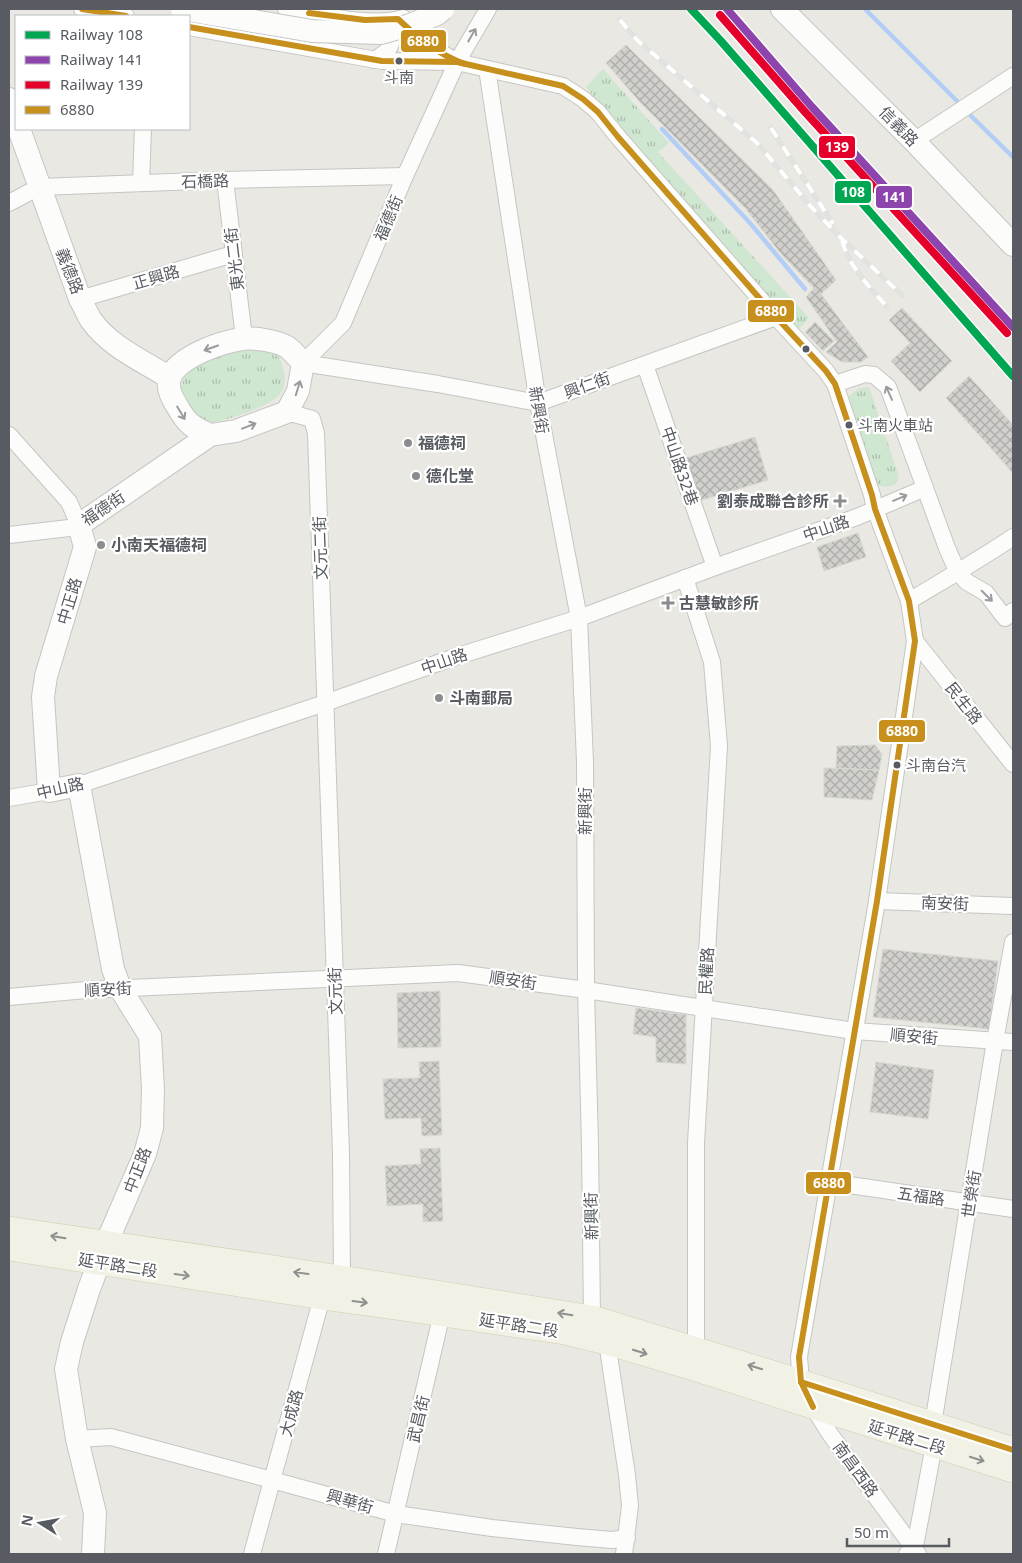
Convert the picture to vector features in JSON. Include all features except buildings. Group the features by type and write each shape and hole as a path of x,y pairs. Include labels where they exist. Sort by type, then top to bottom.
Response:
{"main road":[{"path":"182,9 312,31 381,33 410,25 437,14 444,9"},
{"name":"信義路","path":"782,9 914,141 1013,245"},
{"path":"9,99 15,118"},
{"name":"義德路","path":"19,130 80,299 91,320 104,335 120,348 170,378"},
{"path":"210,435 195,429 184,419 172,398 169,388 170,378 180,365 206,348 244,338 270,341 286,346 303,363 298,391 287,412"},
{"name":"福德街","path":"79,525 210,435 236,431 287,412"},
{"name":"中正路","path":"49,791 43,697 46,676 85,547 79,525"},
{"name":"中正路","path":"79,785 113,969 120,988 150,1036 153,1089 152,1128 145,1154 103,1253 72,1342 66,1369 77,1439 95,1513 93,1554"},
{"name":"中山路","path":"49,791 79,785"},
{"name":"延平路二段","path":"9,1229 103,1253 322,1297 565,1332 801,1382 934,1435 1013,1470"},
{"name":"延平路二段","path":"9,1248 103,1253 342,1278 592,1318 813,1407 934,1435 1013,1450"}],"street":[{"path":"82,9 120,15"},
{"path":"286,9 364,21 390,20 421,9"},
{"name":"福德街","path":"303,363 343,323 405,176 457,62 488,9"},
{"path":"374,60 388,52 391,45 390,20"},
{"path":"390,20 457,62"},
{"path":"190,27 374,60 457,62 563,86 598,112 776,317 826,371 834,384 872,495 875,509 909,601 915,641 877,901 799,1357 801,1382"},
{"name":"新興街","path":"487,70 538,403 579,618 585,762 586,990 592,1318"},
{"path":"914,141 1013,76"},
{"path":"141,183 143,130"},
{"name":"石橋路","path":"9,203 39,187 405,176"},
{"name":"東光二街","path":"225,180 244,338"},
{"name":"正興路","path":"80,299 233,254"},
{"name":"興仁街","path":"538,403 776,317"},
{"path":"303,363 438,384 538,403"},
{"name":"中山路32巷","path":"644,365 715,567"},
{"path":"834,384 865,374 874,375 888,387 957,571 967,582 986,593 1005,618 1013,611"},
{"name":"文元二街","path":"287,412 312,419 316,433 325,703"},
{"name":"中正路","path":"9,435 69,502 79,525"},
{"name":"中山路","path":"79,785 325,703 455,657 579,618 857,517 925,488"},
{"name":"福德街","path":"9,535 69,528 79,525"},
{"path":"909,601 1013,538"},
{"name":"民權路","path":"685,578 712,662 719,746 696,1143 692,1358"},
{"name":"民生路","path":"915,641 1013,764"},
{"name":"文元街","path":"325,703 341,1153 342,1278"},
{"name":"中山路","path":"9,798 49,791"},
{"name":"南安街","path":"877,901 1013,906"},
{"name":"世榮街","path":"912,1552 916,1541 934,1435 1013,942"},
{"name":"順安街","path":"9,997 120,988 458,972 854,1031 1013,1042"},
{"name":"五福路","path":"829,1182 1013,1209"},
{"path":"322,1297 342,1278"},
{"name":"大成路","path":"252,1554 322,1297"},
{"path":"442,1314 468,1298"},
{"name":"武昌街","path":"386,1554 442,1314"},
{"path":"592,1318 607,1342 627,1475 630,1506 626,1546"},
{"name":"南昌西路","path":"801,1382 813,1407 912,1552"},
{"name":"興華街","path":"77,1439 111,1437 396,1514 492,1528 612,1540 626,1546"}],"green space":[{"path":"603,69 669,143 658,152 809,318 798,330 586,87"},
{"path":"262,348 279,357 281,362 285,380 280,394 258,408 215,422 207,422 190,412 180,390 184,378 191,368 217,352"},
{"path":"869,387 899,477 896,484 887,487 873,485 848,404 848,397 858,389"}],"waterway":[{"path":"865,9 961,105"},
{"path":"966,111 1013,157"},
{"path":"662,129 750,223 805,289"}],"railway":[{"path":"620,20 637,40 757,143 813,209 902,295"},
{"path":"771,128 833,224"},
{"path":"842,241 845,251 855,268 887,307"}],"rail line":[{"name":"108","path":"691,9 1013,376"},
{"name":"141","path":"727,9 812,107 1013,327"},
{"name":"139","path":"720,15 806,113 1007,333"}],"transit line":[{"name":"6880","path":"82,9 120,15"},
{"name":"6880","path":"309,13 365,20 398,19 429,45 446,56 465,64"},
{"name":"6880","path":"190,27 382,61 457,62 563,86 598,112 776,317 826,371 835,384 875,509 909,601 915,641 877,901 799,1357 801,1382 813,1407"},
{"name":"6880","path":"801,1382 1013,1450"}],"place":[{"name":"斗南","path":"399,61"},
{"name":"斗南火車站","path":"849,425"},
{"name":"福德祠","path":"408,443"},
{"name":"德化堂","path":"416,476"},
{"name":"劉泰成聯合診所","path":"840,501"},
{"name":"小南天福德祠","path":"101,545"},
{"name":"古慧敏診所","path":"668,603"},
{"name":"斗南郵局","path":"439,698"},
{"name":"斗南台汽","path":"897,765"}]}
